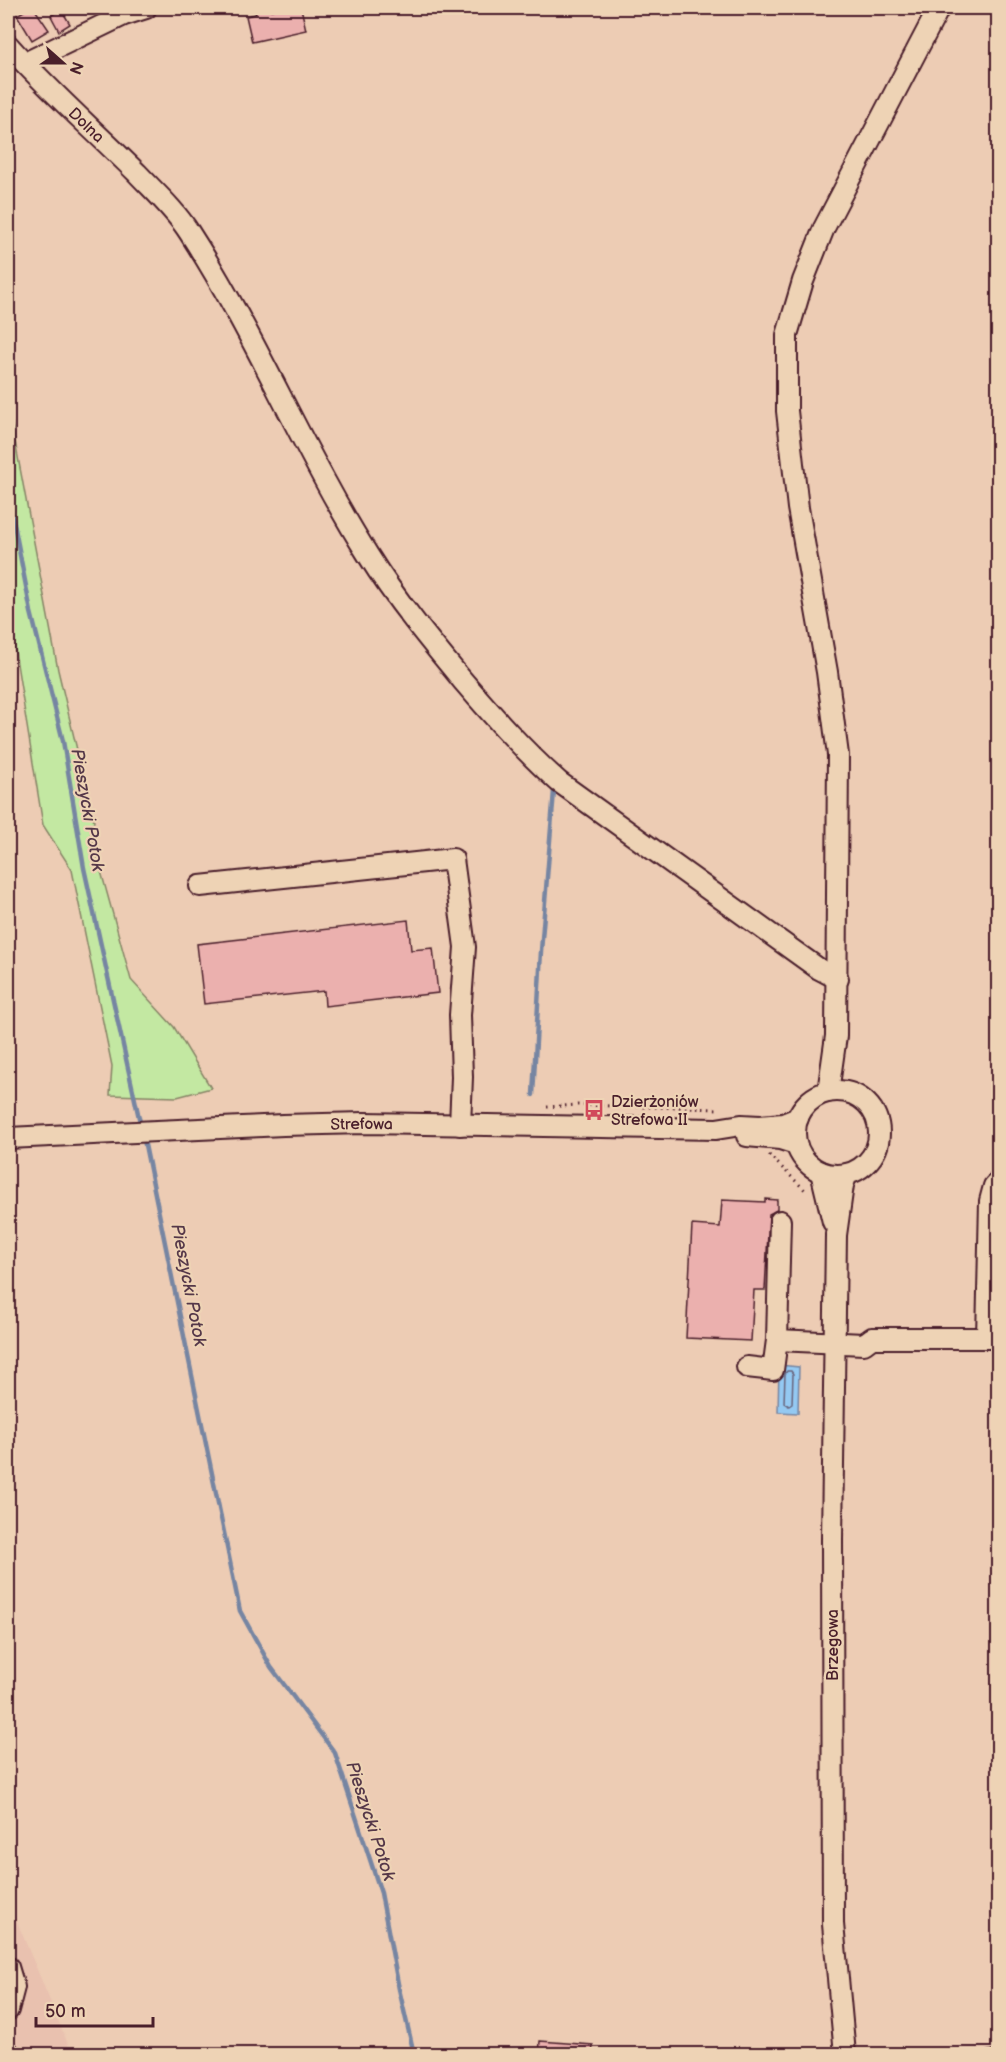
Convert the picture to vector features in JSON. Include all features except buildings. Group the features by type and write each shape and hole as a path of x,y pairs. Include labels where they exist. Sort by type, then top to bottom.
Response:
{"street":[{"path":"25,63 124,15 146,8"},
{"path":"837,1092 838,754 827,672 797,498 787,411 787,335 803,281 824,228 939,8"},
{"name":"Dolna","path":"8,45 170,206 188,230 241,319 303,438 367,553 410,616 526,753 559,783 819,969 838,979"},
{"path":"200,886 453,859 465,947 460,1015 462,1077 460,1125"},
{"path":"837,1092 859,1097 870,1106 877,1119 879,1132 877,1146 870,1159 860,1168 847,1174 834,1175 821,1172 802,1156 796,1144 795,1131 798,1118 809,1101 837,1092"},
{"path":"716,1129 741,1125 783,1124 798,1118"},
{"name":"Strefowa","path":"8,1138 364,1123 716,1129"},
{"path":"716,1129 740,1136 780,1139 796,1144"},
{"path":"821,1172 836,1235"},
{"path":"836,1235 843,1185 847,1174"},
{"path":"777,1340 864,1344 872,1338 993,1338 990,1201 994,1186 999,1182"},
{"path":"747,1367 774,1370 780,1221"},
{"name":"Brzegowa","path":"836,1235 832,1517 832,1868 834,1924 845,2055"},
{"path":"8,1967 14,1987 8,2010"}],"shaded area":[{"path":"8,1900 46,1991 72,2054 8,2054"}],"green space":[{"path":"8,404 58,670 94,821 91,835 131,980 174,1027 211,1088 177,1097 110,1095 112,1066 72,870 43,825 8,608"}],"water":[{"path":"779,1365 799,1367 798,1413 778,1412"}],"waterway":[{"name":"Pieszycki Potok","path":"8,493 31,612 63,741 84,868 141,1127"},
{"path":"533,1095 541,951 554,791"},
{"name":"Pieszycki Potok","path":"143,1135 240,1611 271,1667 335,1753 381,1893 414,2054"}],"railway":[{"path":"984,2054 998,2050"}],"place":[{"name":"Dzierżoniów Strefowa II","path":"594,1110"}]}
